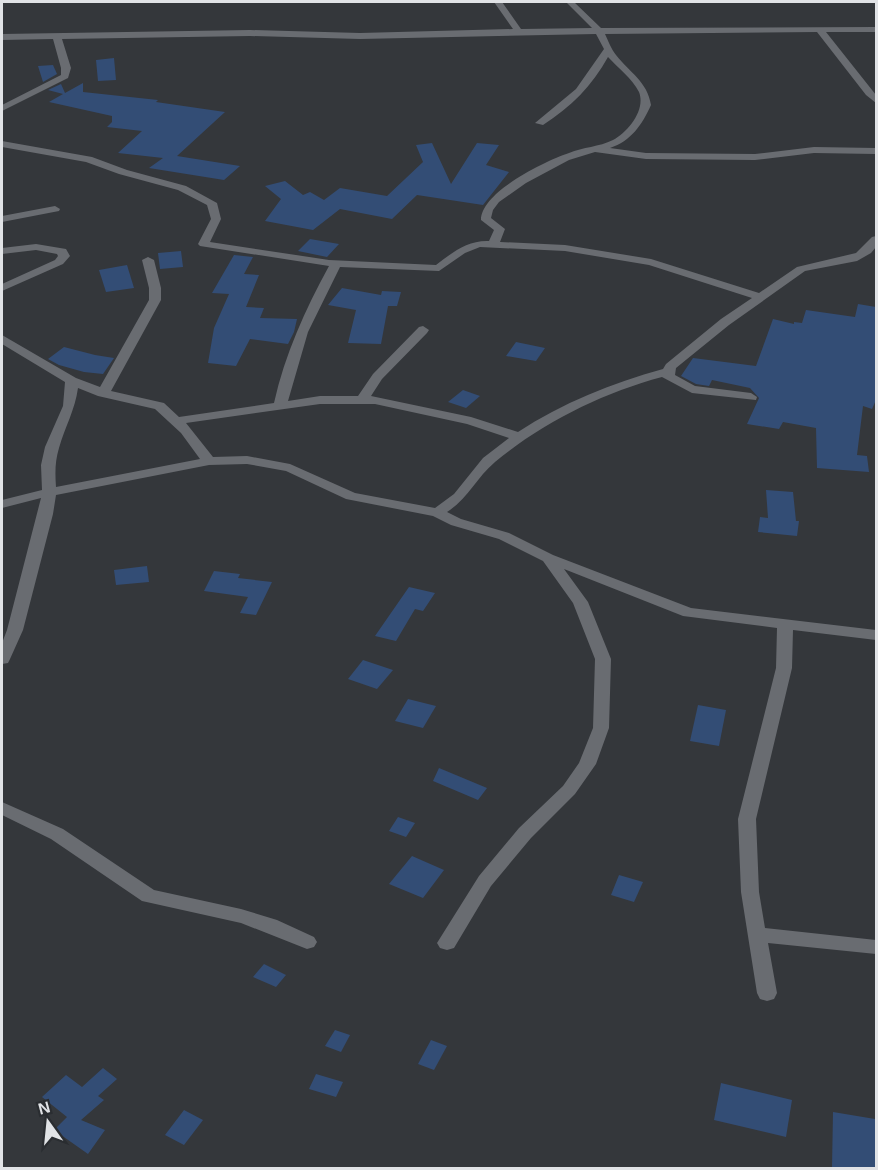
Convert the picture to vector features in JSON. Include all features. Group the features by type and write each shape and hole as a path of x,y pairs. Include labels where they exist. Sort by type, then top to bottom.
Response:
{"street":[{"path":"498,2 519,32"},
{"path":"494,243 500,229 489,222 486,212 500,194 553,163 623,139 632,129 646,105 644,93 636,80 608,50 599,31 570,2"},
{"path":"819,29 833,49 852,69 864,88 876,100"},
{"path":"2,37 250,33 360,36 519,32 876,29"},
{"path":"2,108 65,76 66,68 57,36"},
{"path":"540,123 575,99 592,78 608,50"},
{"path":"2,144 88,159 123,172 182,188 212,203 216,219 204,239 204,244 336,264 439,268 461,251 479,244 565,248 616,255 682,270 760,297"},
{"path":"596,150 646,156 744,157 814,150 876,152"},
{"path":"2,219 55,209"},
{"path":"752,397 692,389 668,376 668,372 670,367 724,322 801,269 813,264 856,257 867,251 876,239"},
{"path":"2,251 50,247 62,251 64,256 59,262 2,288"},
{"path":"103,393 155,300 155,288 148,260"},
{"path":"280,406 286,374 294,351 336,264"},
{"path":"362,400 377,377 423,330"},
{"path":"2,339 72,381 103,393 159,406 186,430 209,461"},
{"path":"437,513 458,498 488,461 558,413 646,377 668,372"},
{"path":"2,659 15,630 46,514 51,447 69,406 72,381"},
{"path":"175,421 320,400 375,400 471,421 521,438"},
{"path":"2,504 49,492 209,461 248,460 290,468 351,496 437,513 456,522 504,536 548,558 688,613 876,635"},
{"path":"447,943 485,880 525,833 568,790 587,764 601,728 603,658 580,602 548,558"},
{"path":"767,993 750,892 747,819 784,668 785,624"},
{"path":"2,808 57,834 149,896 241,916 306,942"},
{"path":"757,934 876,947"}],"building":[{"path":"114,58 116,80 98,81 96,60"},
{"path":"53,65 57,74 43,82 38,66"},
{"path":"83,83 83,92 158,100 156,102 225,112 177,156 240,166 224,180 149,168 163,158 118,153 142,131 107,127 112,122 112,116 49,102 63,94 48,90 61,84 65,93"},
{"path":"432,143 451,184 477,143 499,145 486,165 509,172 483,205 417,195 392,219 340,209 313,230 265,221 281,199 265,186 285,181 303,195 310,192 324,200 340,188 387,196 423,162 416,145"},
{"path":"310,239 339,244 327,257 298,251"},
{"path":"181,251 183,267 160,269 158,253"},
{"path":"234,255 253,257 244,274 259,275 246,307 264,308 260,318 297,319 294,332 288,344 250,339 236,366 208,363 214,328 229,294 212,293"},
{"path":"127,265 134,288 106,292 99,270"},
{"path":"342,288 381,295 382,291 401,292 397,306 388,306 381,344 348,343 356,310 328,305"},
{"path":"858,304 876,307 876,400 872,409 863,406 857,455 867,456 869,472 817,468 816,428 783,422 779,429 747,424 759,398 750,388 712,380 709,386 696,384 681,376 693,358 756,366 773,319 794,324 794,322 802,323 806,310 855,317"},
{"path":"516,342 545,348 536,361 506,356"},
{"path":"64,347 114,358 103,374 84,372 59,365 48,359"},
{"path":"463,390 480,396 466,408 448,402"},
{"path":"766,490 793,492 796,521 799,521 797,536 758,532 760,517 768,518"},
{"path":"147,566 149,582 116,585 114,570"},
{"path":"214,571 240,574 238,578 272,582 256,615 240,613 248,597 204,591"},
{"path":"409,587 435,593 423,611 415,609 396,641 375,636"},
{"path":"363,660 393,670 377,689 348,679"},
{"path":"408,699 436,706 423,728 395,721"},
{"path":"698,705 726,710 719,746 690,741"},
{"path":"439,768 487,788 478,800 433,781"},
{"path":"398,817 415,823 406,837 389,831"},
{"path":"412,856 444,870 423,898 389,884"},
{"path":"619,875 643,882 634,902 611,895"},
{"path":"264,964 286,975 276,987 253,977"},
{"path":"335,1030 350,1035 341,1052 325,1046"},
{"path":"431,1040 447,1046 434,1070 418,1064"},
{"path":"103,1068 117,1079 98,1096 104,1100 81,1120 105,1130 88,1154 54,1130 67,1117 42,1097 66,1075 82,1087"},
{"path":"316,1074 343,1082 336,1097 309,1089"},
{"path":"721,1083 792,1100 786,1137 714,1120"},
{"path":"184,1110 203,1120 184,1145 165,1135"},
{"path":"833,1112 875,1119 875,1168 832,1168"}]}
